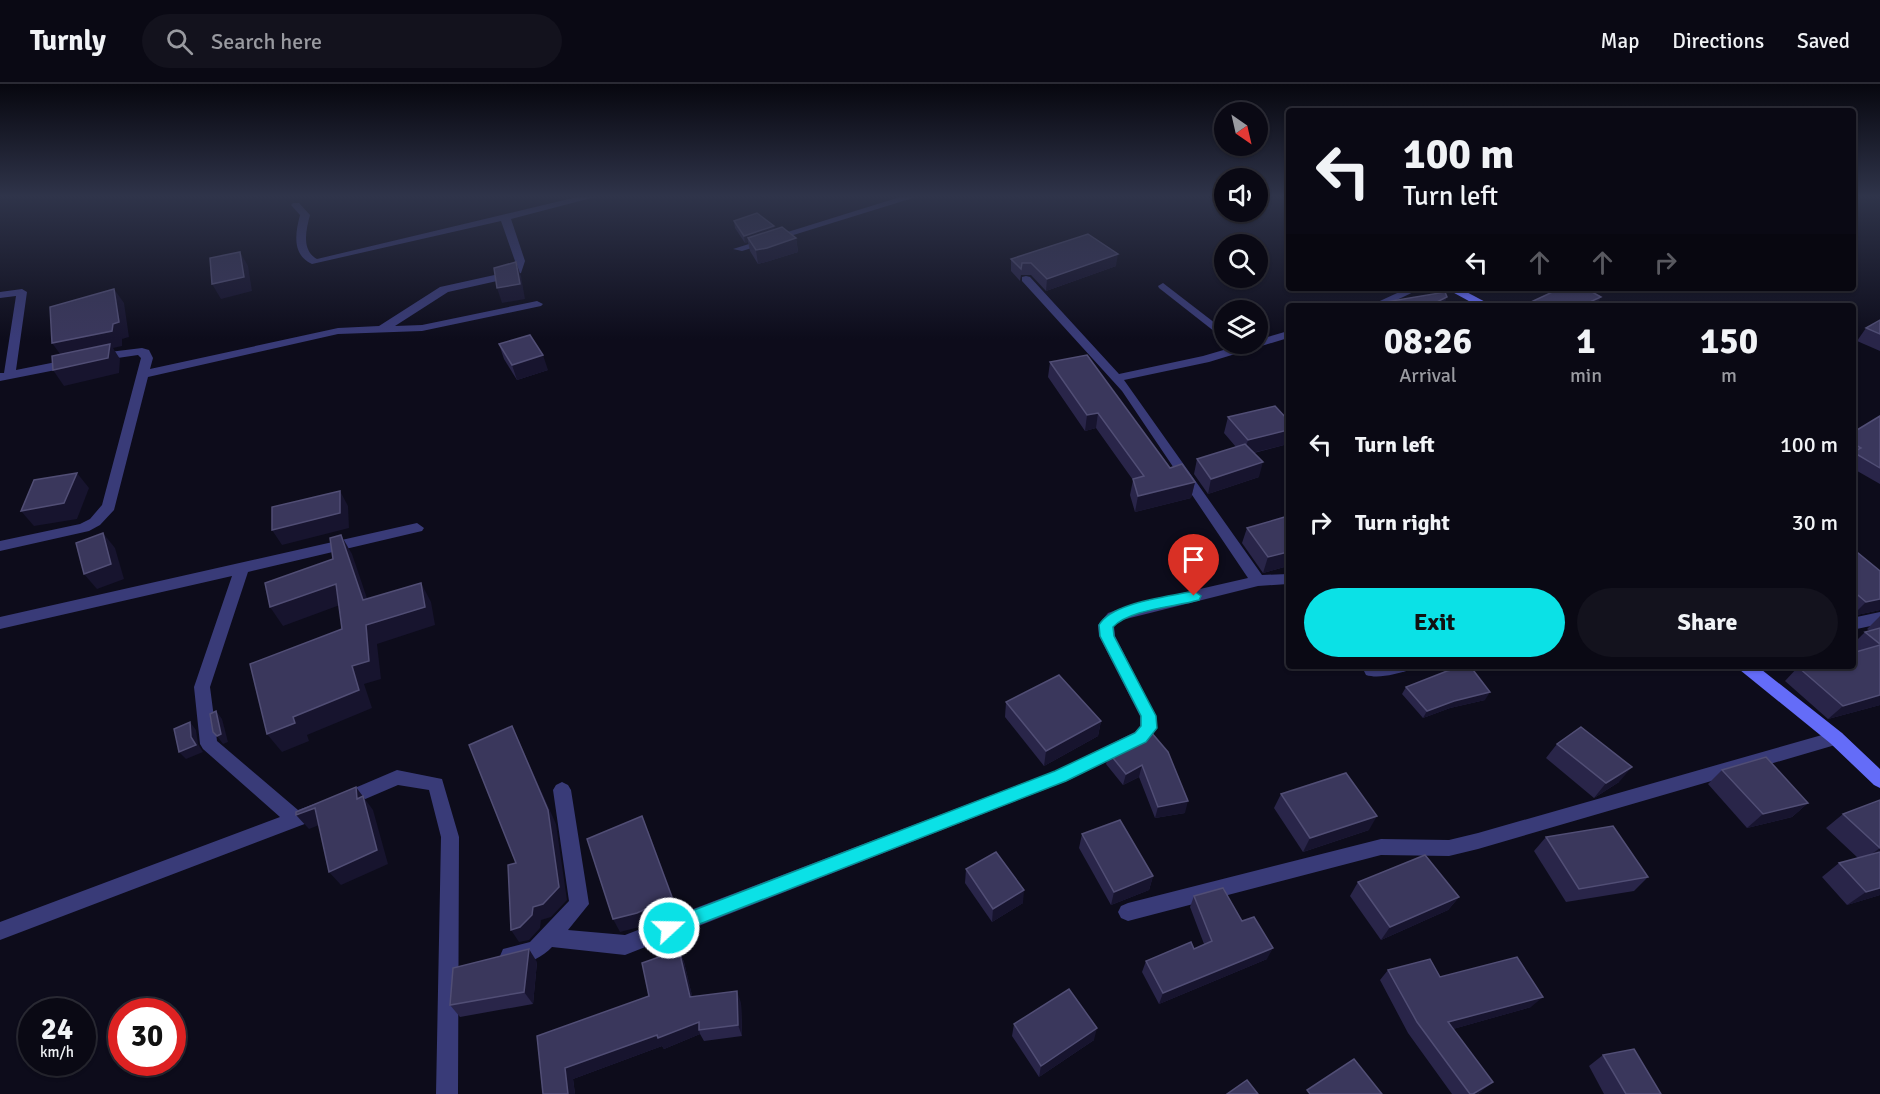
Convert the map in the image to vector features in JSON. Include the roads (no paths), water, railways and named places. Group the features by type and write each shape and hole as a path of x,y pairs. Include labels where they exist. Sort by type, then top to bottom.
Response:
{"street":[{"path":"302,244 302,250 310,261 316,262 391,244"},
{"path":"383,328 444,289 502,277 517,271 520,261 515,244"},
{"path":"738,249 754,244"},
{"path":"1026,279 1126,389 1258,581"},
{"path":"1163,286 1214,328"},
{"path":"1382,303 1410,291"},
{"path":"1456,291 1481,303"},
{"path":"0,295 22,292 10,372 6,376"},
{"path":"144,374 338,331 422,328 537,304"},
{"path":"1268,339 1286,334"},
{"path":"0,546 84,528 103,515 109,507 147,358 144,353 130,351 6,376"},
{"path":"1116,378 1214,352"},
{"path":"0,623 417,528"},
{"path":"242,567 201,687 210,744 297,820"},
{"path":"548,937 625,945 1061,776 1141,737 1149,728 1148,716 1107,636 1106,625 1113,617 1258,581 1286,579"},
{"path":"1856,623 1880,618"},
{"path":"1372,671 1384,669"},
{"path":"1750,669 1836,738 1880,780"},
{"path":"1128,912 1381,847 1449,848 1479,841 1836,738"},
{"path":"0,931 297,820 397,777 436,784 450,837 447,1094"},
{"path":"492,961 536,950 579,904 562,790"},
{"path":"449,972 471,966"}]}
